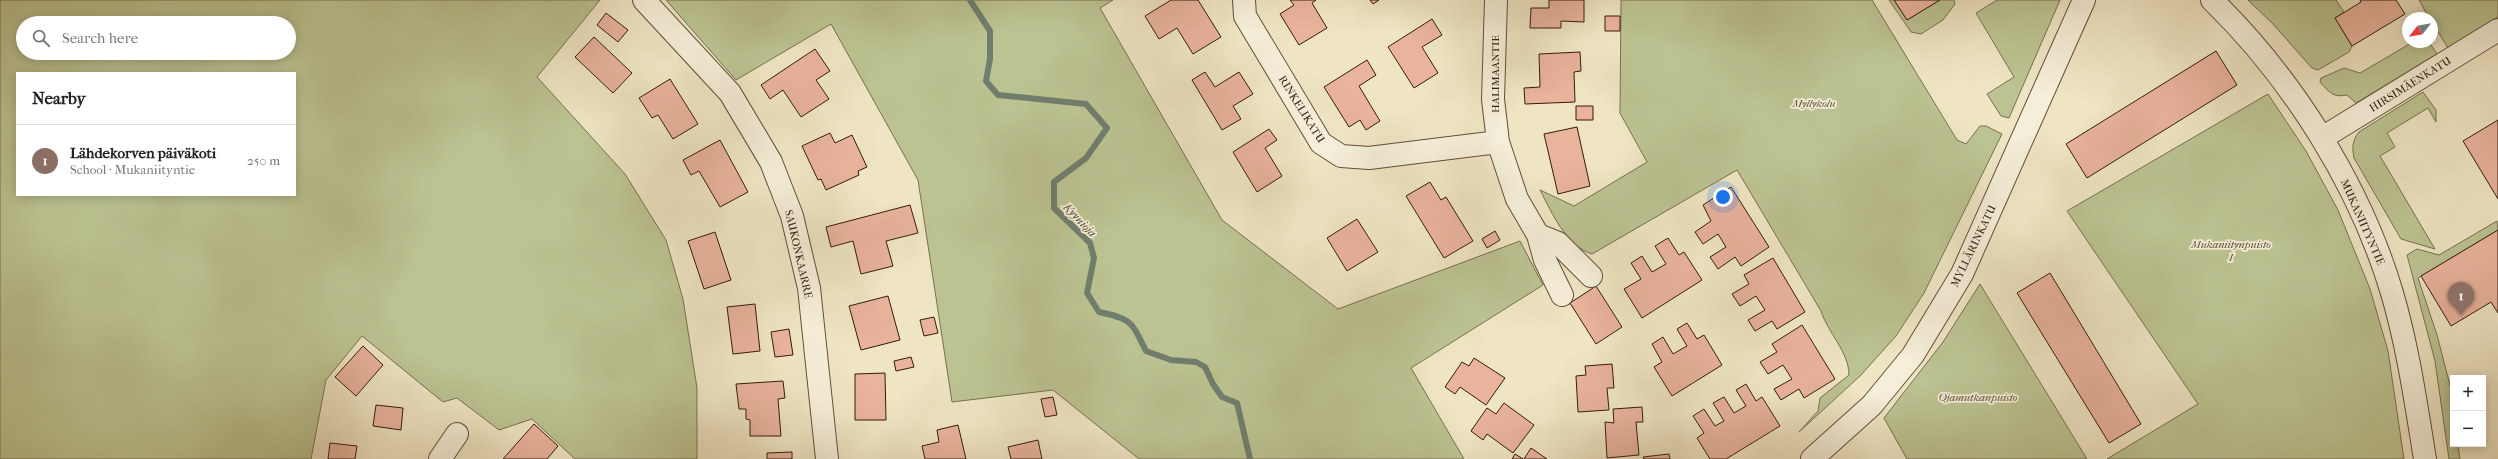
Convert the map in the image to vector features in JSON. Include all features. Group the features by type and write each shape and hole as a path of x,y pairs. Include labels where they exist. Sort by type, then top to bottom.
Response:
{"street":[{"name":"SAUKONKAARRE","path":"644,0 730,93 771,162 792,216 809,288 827,459"},
{"name":"RINKELIKATU","path":"1244,0 1245,16 1321,143 1341,156 1369,158 1498,142"},
{"name":"HALIMAANTIE","path":"1496,0 1493,99 1498,142 1518,199 1538,235 1544,260 1562,295"},
{"name":"MYLLÄRINKATU","path":"1812,459 1872,406 1909,361 1962,274 2084,0"},
{"name":"MUKANIITYNTIE","path":"2212,0 2262,53 2290,90 2322,138 2353,194 2392,293 2415,398 2425,459"},
{"name":"HIRSIMÄENKATU","path":"2322,138 2498,30"},
{"path":"1538,235 1558,243 1591,276"},
{"path":"440,459 457,434"}],"green space":[{"path":"0,0 600,0 537,77 625,174 666,240 683,299 697,388 697,459 575,459 532,419 499,430 457,398 443,402 362,336 326,380 311,459 0,459"},
{"path":"666,0 1113,0 1100,8 1222,220 1338,309 1520,241 1543,285 1411,368 1464,459 1139,459 1053,390 952,402 918,180 831,24 736,80"},
{"name":"Myllykolu","path":"1621,0 1872,0 1957,140 1966,144 1980,126 1986,126 2002,134 1924,293 1896,336 1860,376 1799,432 1818,411 1820,398 1849,375 1846,358 1828,327 1821,311 1737,170 1592,254 1583,250 1567,236 1555,218 1540,190 1574,206 1647,162 1620,113"},
{"path":"1889,0 1894,0 1907,20 1940,0 1954,0 1955,4 1943,20 1921,34 1911,32"},
{"path":"1997,0 2060,0 2009,118 2001,116 1987,94 2014,77 1976,13"},
{"path":"2248,0 2336,0 2344,12 2335,18 2352,46 2349,52 2318,70 2312,68 2272,23"},
{"path":"2419,0 2498,0 2498,17 2448,48 2438,32 2438,12 2426,12"},
{"path":"2403,48 2433,48 2437,54 2356,103 2347,95 2335,95 2326,89 2320,82 2321,78 2344,68 2360,73"},
{"path":"2423,92 2436,110 2436,122 2428,108 2387,133 2395,147 2380,156 2435,249 2401,239 2354,158 2353,151 2353,145 2359,132"},
{"name":"Mukaniitynpuisto I","path":"2268,94 2306,151 2338,210 2370,289 2388,351 2404,459 2107,459 2198,404 2067,211"},
{"path":"2497,221 2498,230 2418,278 2437,335 2450,385 2450,447 2458,447 2460,459 2449,459 2435,361 2407,255 2417,249 2439,255"},
{"name":"Ojamutkanpuisto","path":"1980,284 2087,459 1907,459 1884,418 1943,342"}],"building":[{"path":"1171,0 1198,0 1221,37 1193,54 1177,28 1159,39 1145,16"},
{"path":"1290,0 1316,0 1312,3 1327,28 1299,45 1280,14 1294,5"},
{"path":"1370,0 1379,0 1373,4"},
{"path":"1549,0 1584,0 1584,22 1561,21 1561,28 1530,28 1531,8 1549,8"},
{"path":"1894,0 1940,0 1907,20"},
{"path":"2360,0 2396,0 2404,12 2402,12 2402,16 2352,46 2335,18 2361,2"},
{"path":"606,13 628,30 618,42 597,25"},
{"path":"1605,16 1620,16 1620,31 1605,31"},
{"path":"1432,19 1442,35 1422,47 1438,73 1414,88 1388,47"},
{"path":"594,37 632,73 613,93 575,57"},
{"path":"815,49 830,71 816,80 829,99 801,117 783,90 770,99 761,85"},
{"path":"2216,51 2237,85 2087,178 2066,144"},
{"path":"1580,52 1581,71 1574,72 1575,102 1525,104 1524,88 1540,87 1539,54"},
{"path":"1367,60 1376,75 1359,86 1380,121 1366,130 1360,120 1349,127 1324,87"},
{"path":"1205,72 1215,87 1239,72 1253,94 1233,106 1241,119 1222,130 1192,80"},
{"path":"670,79 698,124 673,139 658,115 652,118 639,98"},
{"path":"1576,106 1593,106 1593,120 1576,120"},
{"path":"2498,120 2498,199 2463,141"},
{"path":"1577,127 1590,186 1558,194 1544,134"},
{"path":"1269,129 1277,140 1265,148 1282,176 1257,192 1233,152"},
{"path":"830,133 835,143 852,135 867,167 858,171 859,175 826,190 821,179 818,180 802,146"},
{"path":"720,140 748,192 720,207 699,171 691,175 683,160"},
{"path":"1430,182 1441,200 1446,197 1473,241 1444,258 1406,196"},
{"path":"1731,187 1769,247 1741,266 1735,257 1718,269 1710,257 1726,247 1718,234 1703,244 1695,232 1711,221 1703,205"},
{"path":"910,205 918,233 886,241 893,266 861,274 853,241 831,247 826,227"},
{"path":"1357,219 1378,252 1347,271 1327,238"},
{"path":"2498,230 2498,313 2491,302 2451,326 2421,276"},
{"path":"1495,231 1500,240 1487,248 1482,239"},
{"path":"715,232 731,280 704,289 688,241"},
{"path":"1668,238 1679,255 1684,252 1702,280 1642,318 1624,289 1641,279 1631,263 1642,256 1652,272 1666,264 1655,246"},
{"path":"1773,258 1805,312 1777,329 1772,321 1755,331 1748,320 1765,310 1756,296 1740,306 1732,294 1749,284 1744,275"},
{"path":"2050,273 2141,424 2109,443 2017,293"},
{"path":"1596,286 1622,327 1596,344 1570,303"},
{"path":"888,296 900,340 861,350 849,306"},
{"path":"755,304 760,351 733,354 727,307"},
{"path":"934,317 938,333 924,336 920,320"},
{"path":"1687,323 1697,339 1704,335 1722,365 1672,396 1654,367 1662,362 1652,344 1663,337 1673,354 1687,346 1677,329"},
{"path":"1802,325 1835,379 1804,398 1799,389 1781,400 1774,389 1792,379 1783,365 1768,374 1760,362 1777,352 1772,344"},
{"path":"789,329 793,355 775,357 771,332"},
{"path":"363,346 383,365 356,396 335,377"},
{"path":"911,357 914,367 896,371 894,361"},
{"path":"1474,358 1505,378 1486,405 1460,387 1455,394 1445,387 1462,362 1469,366"},
{"path":"1612,364 1614,388 1607,388 1609,410 1578,412 1576,376 1586,375 1585,366"},
{"path":"885,373 886,420 855,420 855,374"},
{"path":"783,381 785,398 778,399 781,436 750,436 750,420 746,419 746,409 739,409 736,384"},
{"path":"1746,384 1756,401 1762,397 1780,426 1726,459 1710,459 1697,438 1704,433 1693,416 1704,409 1715,426 1724,421 1713,403 1724,397 1734,413 1746,406 1736,390"},
{"path":"1053,397 1057,415 1045,417 1041,399"},
{"path":"1504,403 1534,425 1513,453 1487,434 1483,440 1471,431 1487,408 1496,414"},
{"path":"376,405 403,408 401,430 373,426"},
{"path":"1642,407 1643,422 1636,422 1639,455 1607,458 1605,422 1614,423 1613,409"},
{"path":"534,424 558,446 547,459 503,459"},
{"path":"958,425 966,459 925,459 922,446 939,442 937,430"},
{"path":"1038,440 1042,459 1011,459 1008,447"},
{"path":"330,443 357,446 355,459 328,459"},
{"path":"1531,448 1547,459 1524,459"},
{"path":"792,452 792,459 767,459 767,453"},
{"path":"1515,454 1523,459 1512,459"},
{"path":"1669,454 1670,459 1644,459 1643,457"}],"waterway":[{"name":"Kyynioja","path":"970,0 990,31 990,59 986,81 998,95 1086,104 1107,128 1086,158 1054,182 1054,208 1090,243 1094,258 1087,293 1099,312 1118,317 1129,323 1137,333 1146,351 1171,360 1196,362 1205,367 1213,384 1222,397 1237,403 1250,459"}],"place":[{"name":"Lähdekorven päiväkoti","path":"2461,315"}]}
